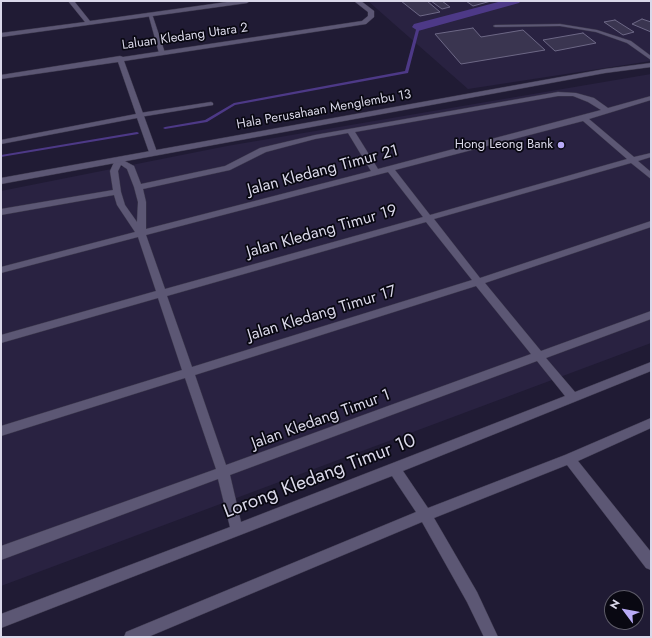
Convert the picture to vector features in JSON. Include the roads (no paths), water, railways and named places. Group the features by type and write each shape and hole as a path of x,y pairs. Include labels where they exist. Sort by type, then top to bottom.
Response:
{"street":[{"path":"72,2 80,1"},
{"path":"1,35 247,1"},
{"name":"Laluan Kledang Utara 2","path":"1,77 120,58 364,23 371,17 371,11 357,1"},
{"path":"72,2 88,23"},
{"path":"120,58 153,152"},
{"name":"Hala Perusahaan Menglembu 13","path":"1,181 119,160 153,152 605,71 651,65"},
{"path":"138,188 227,168 263,150 277,146 350,130 558,94 574,94 591,100 607,111"},
{"name":"Jalan Kledang Timur 21","path":"1,270 584,118 651,98"},
{"path":"1,142 140,115"},
{"path":"584,118 651,176"},
{"path":"350,130 376,172"},
{"name":"Jalan Kledang Timur 19","path":"1,340 651,155"},
{"path":"141,234 142,202 138,188 131,168 119,160 114,171 117,192 121,205 141,234 223,473 237,530"},
{"path":"390,169 478,282 573,398"},
{"path":"1,212 117,192"},
{"name":"Jalan Kledang Timur 17","path":"1,431 187,371 478,282 651,224"},
{"name":"Jalan Kledang Timur 1","path":"1,553 223,473 651,315"},
{"name":"Lorong Kledang Timur 10","path":"1,620 396,469 651,366"},
{"path":"131,637 426,515 569,459 651,423"},
{"path":"569,459 651,563"},
{"path":"396,469 426,515 472,597 491,637"}],"lane":[{"path":"150,14 162,53"},
{"path":"495,26 560,25 597,31 629,42 651,58"},
{"path":"140,115 211,104"}],"waterway":[{"path":"418,27 515,1"},
{"path":"165,128 206,121 234,104 407,72 418,27"},
{"path":"1,156 137,133"}],"place":[{"name":"Hong Leong Bank","path":"561,145"}]}
